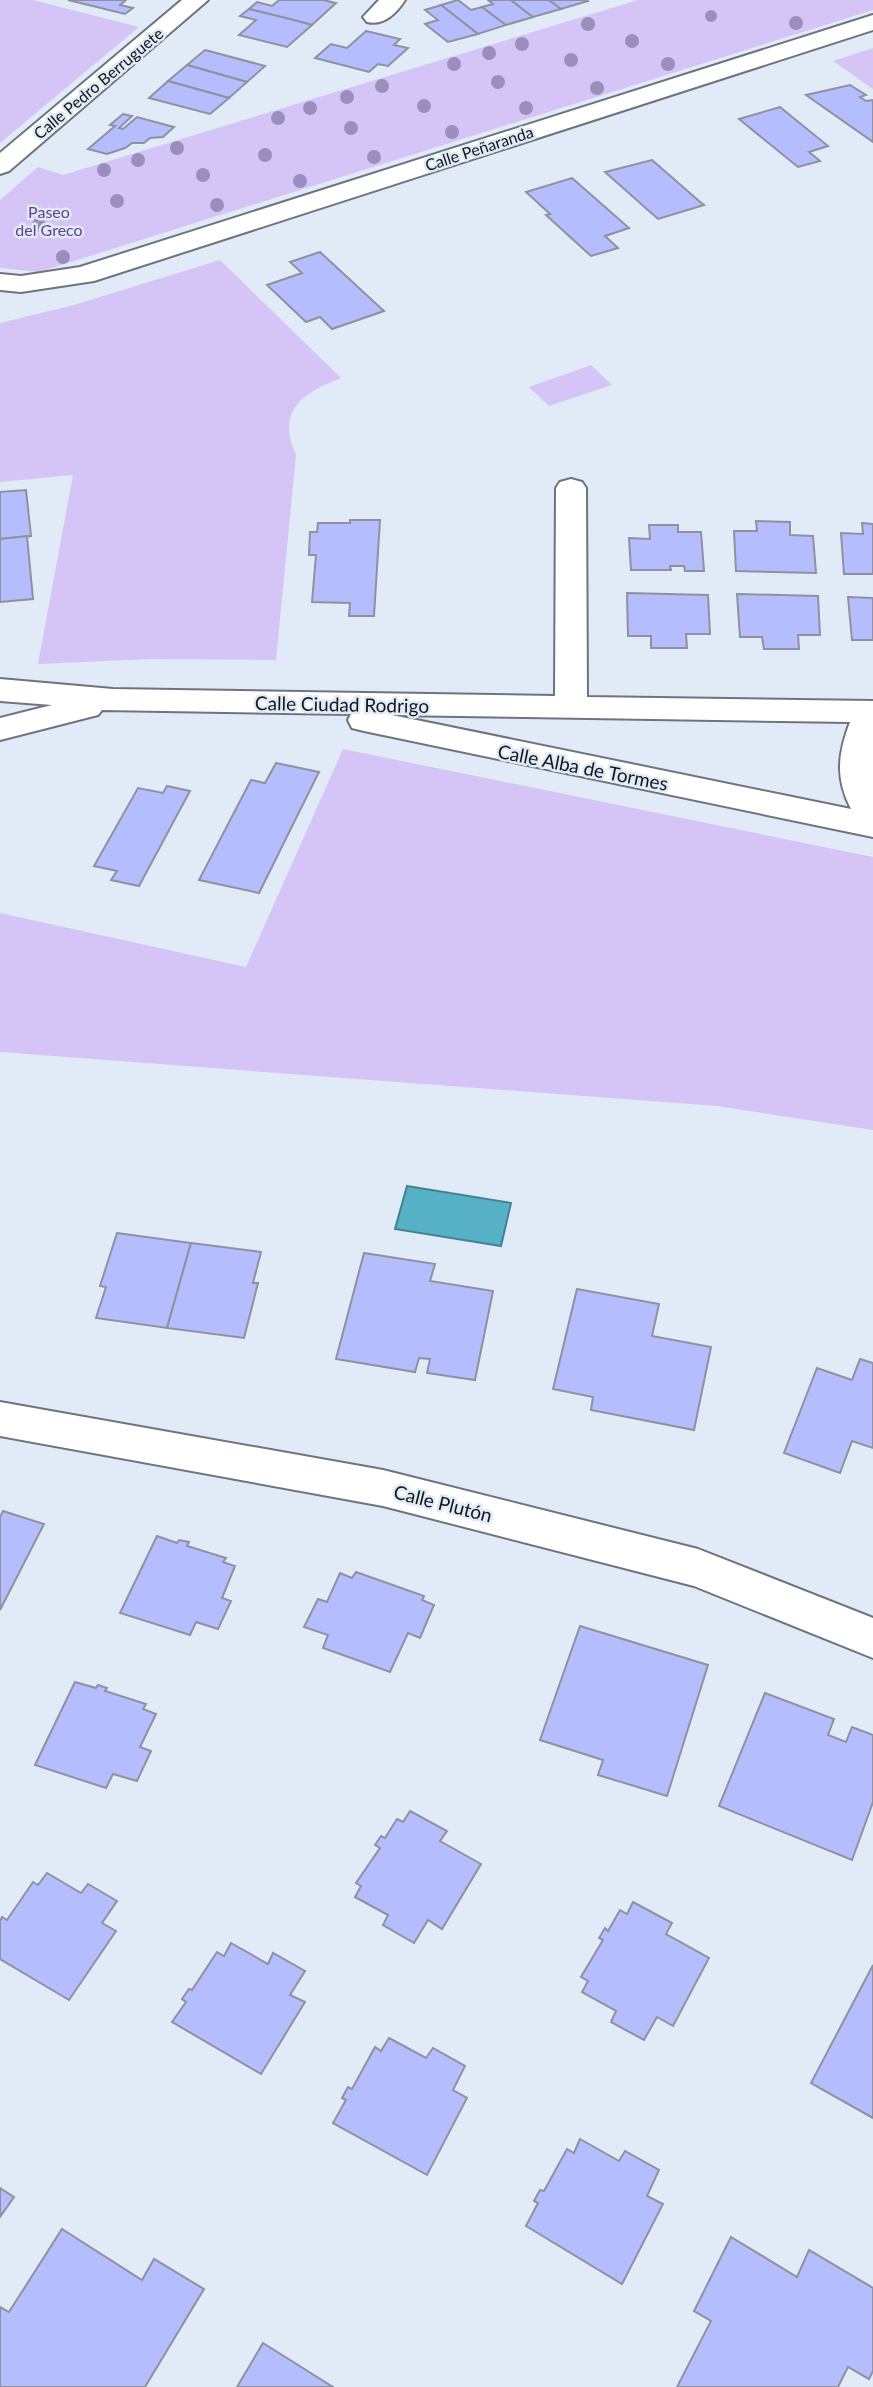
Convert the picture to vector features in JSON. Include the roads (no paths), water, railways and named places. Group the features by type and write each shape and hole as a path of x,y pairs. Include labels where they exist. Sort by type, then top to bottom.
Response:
{"street":[{"name":"Calle Pedro Berruguete","path":"0,166 196,0"},
{"path":"375,17 393,0"},
{"name":"Calle Peñaranda","path":"0,282 21,284 84,275 873,22"},
{"name":"Calle Peñaranda","path":"0,310 35,302 84,275"},
{"path":"571,488 571,708"},
{"name":"Calle Ciudad Rodrigo","path":"0,690 113,701 871,712"},
{"name":"Calle Ciudad Rodrigo","path":"0,729 113,701"},
{"name":"Calle Alba de Tormes","path":"294,703 423,734 873,825"},
{"path":"871,712 854,755 856,787 873,820"},
{"name":"Calle Plutón","path":"0,1419 383,1488 698,1568 873,1638"}],"water":[{"path":"407,1186 511,1203 501,1246 395,1229"}],"park label":[{"name":"Paseo del Greco","path":"49,220"}]}
